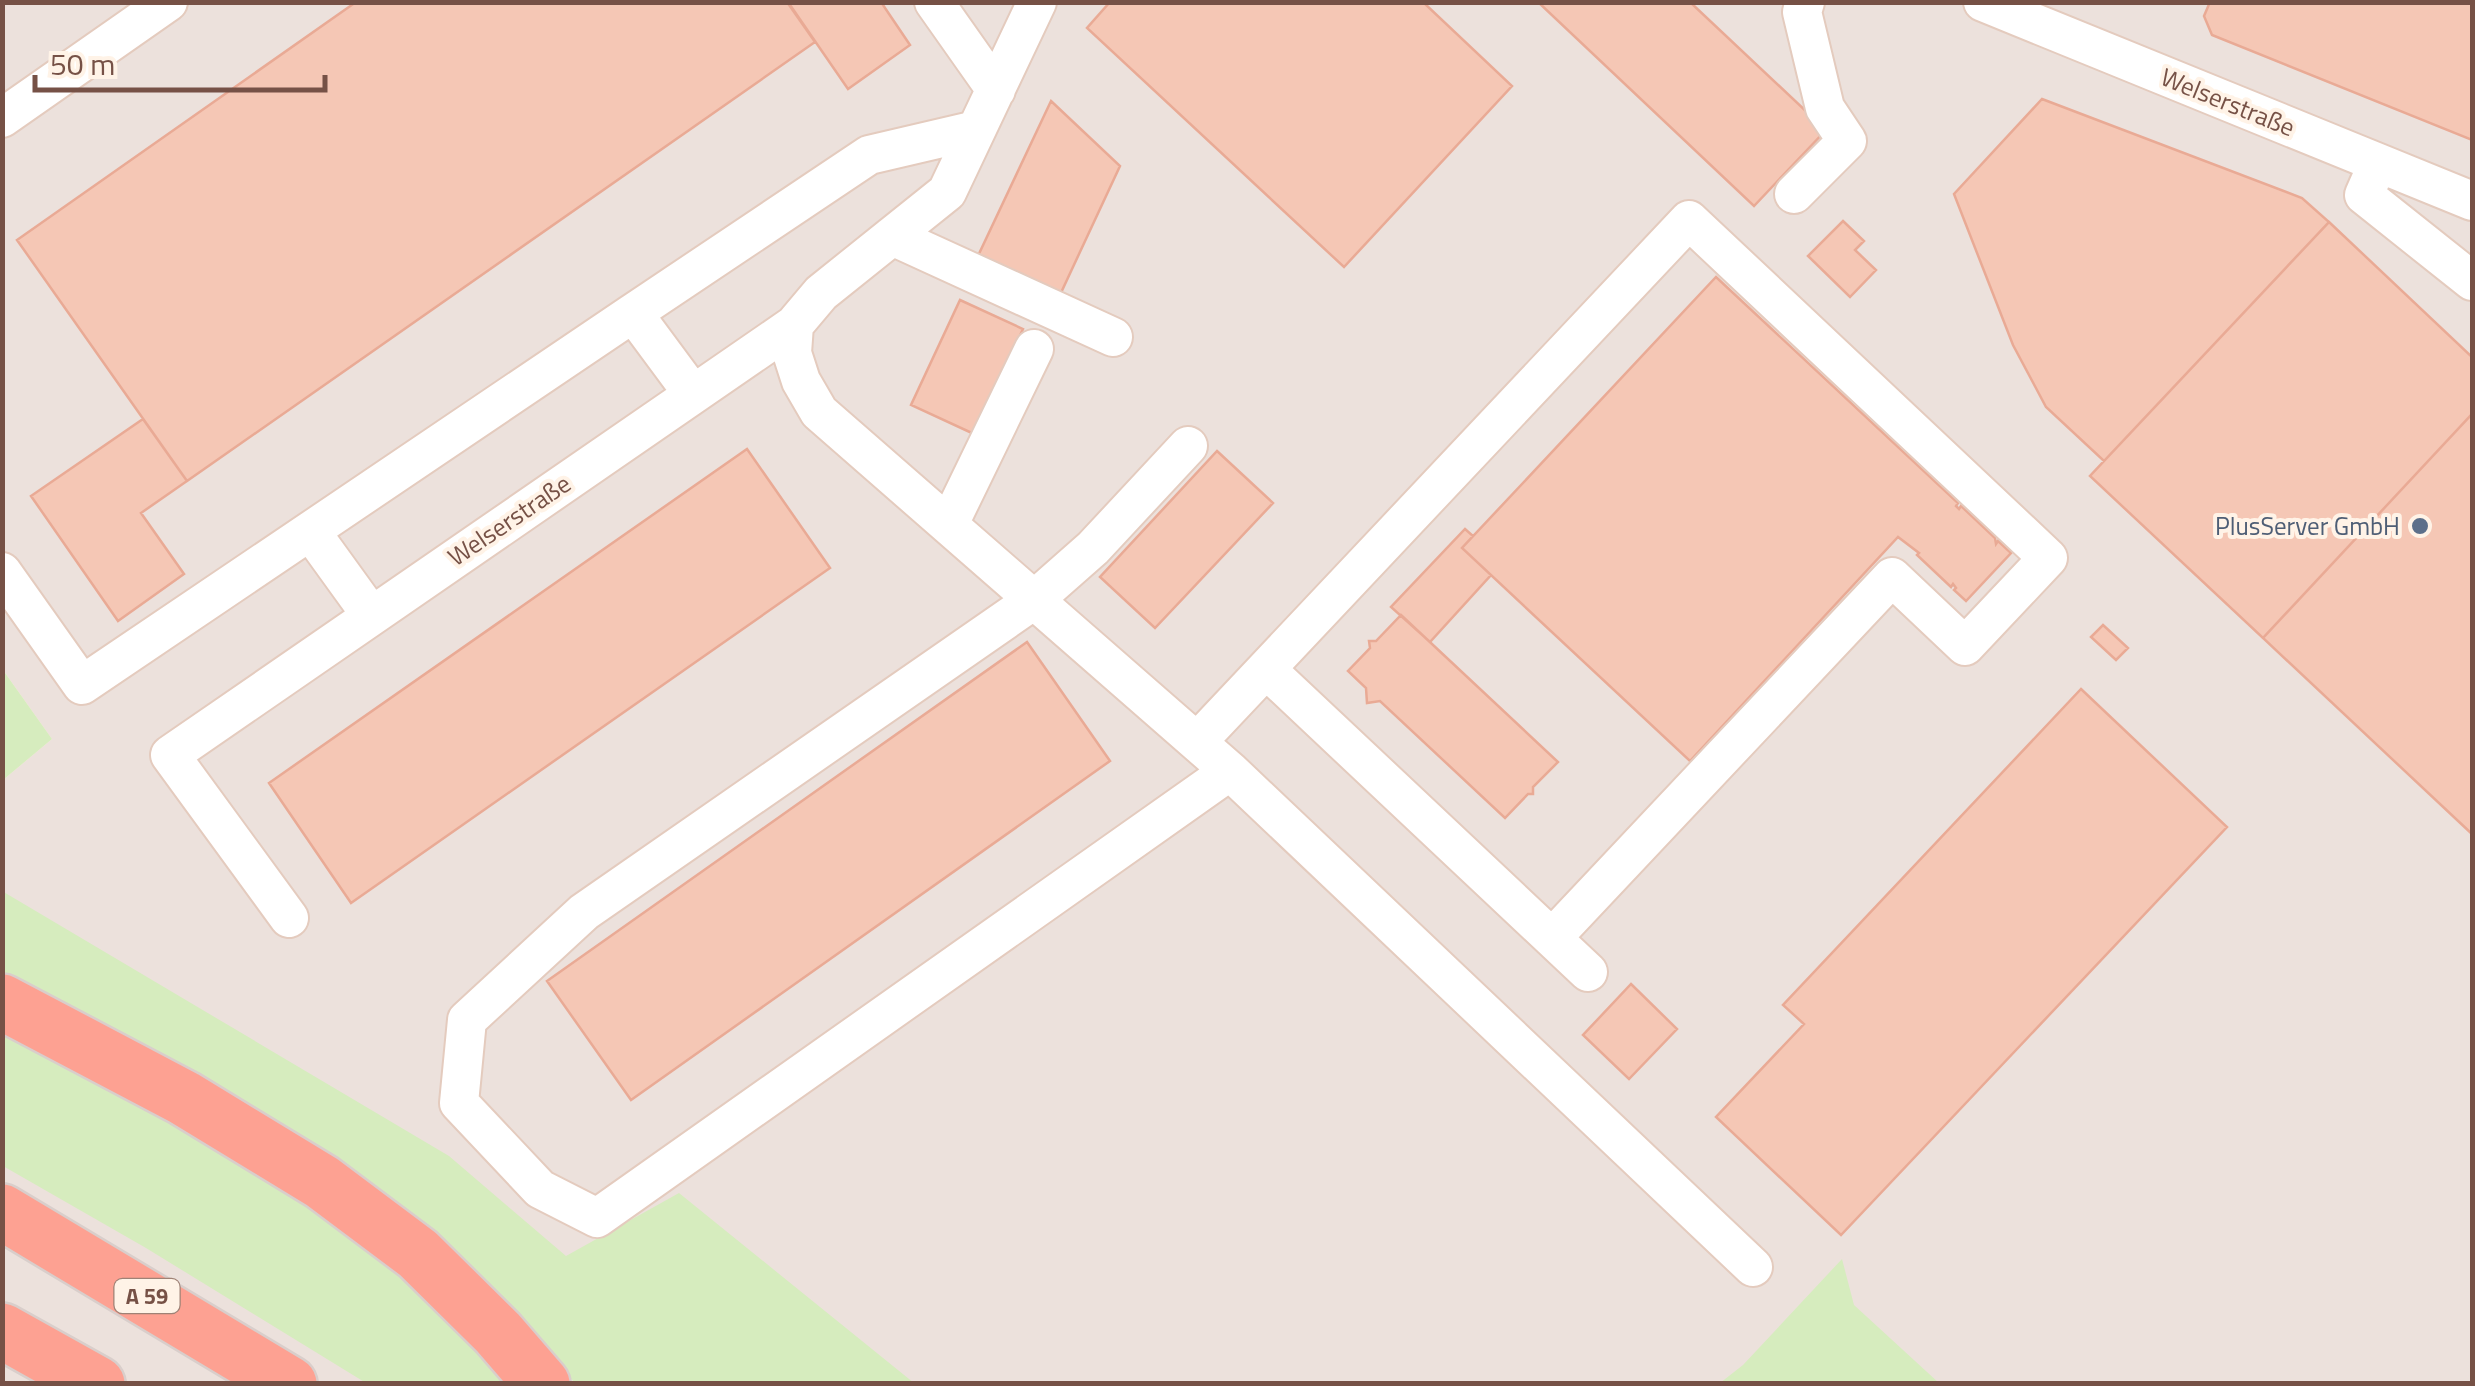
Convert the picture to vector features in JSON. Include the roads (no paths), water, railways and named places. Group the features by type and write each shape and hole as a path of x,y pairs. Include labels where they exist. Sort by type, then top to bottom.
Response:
{"highway":[{"path":"2,1002 184,1098 322,1182 418,1254 498,1333 542,1384"},
{"name":"A 59","path":"2,1212 289,1384"},
{"path":"2,1331 97,1384"}],"street":[{"path":"2,118 168,2"},
{"path":"934,2 996,90"},
{"name":"Welserstraße","path":"289,918 170,755 794,325 820,293 947,192 1037,2"},
{"name":"Welserstraße","path":"1983,2 2472,201"},
{"path":"1794,194 1847,140 1825,108 1799,6"},
{"path":"2,572 82,685 869,155 976,130"},
{"path":"2378,163 2364,195 2472,280"},
{"path":"1197,742 1689,220 2048,558 1965,646 1892,577 1552,938"},
{"path":"892,236 1113,337"},
{"path":"633,313 694,394"},
{"path":"794,325 792,353 801,381 819,412 1230,771 1753,1268"},
{"path":"948,524 1034,350"},
{"path":"1188,446 1093,548 1034,600 584,912 467,1020 459,1103 540,1189 597,1218 1230,771"},
{"path":"311,532 371,615"},
{"path":"1266,669 1588,972"}],"place":[{"name":"PlusServer GmbH","path":"2420,526"}]}
